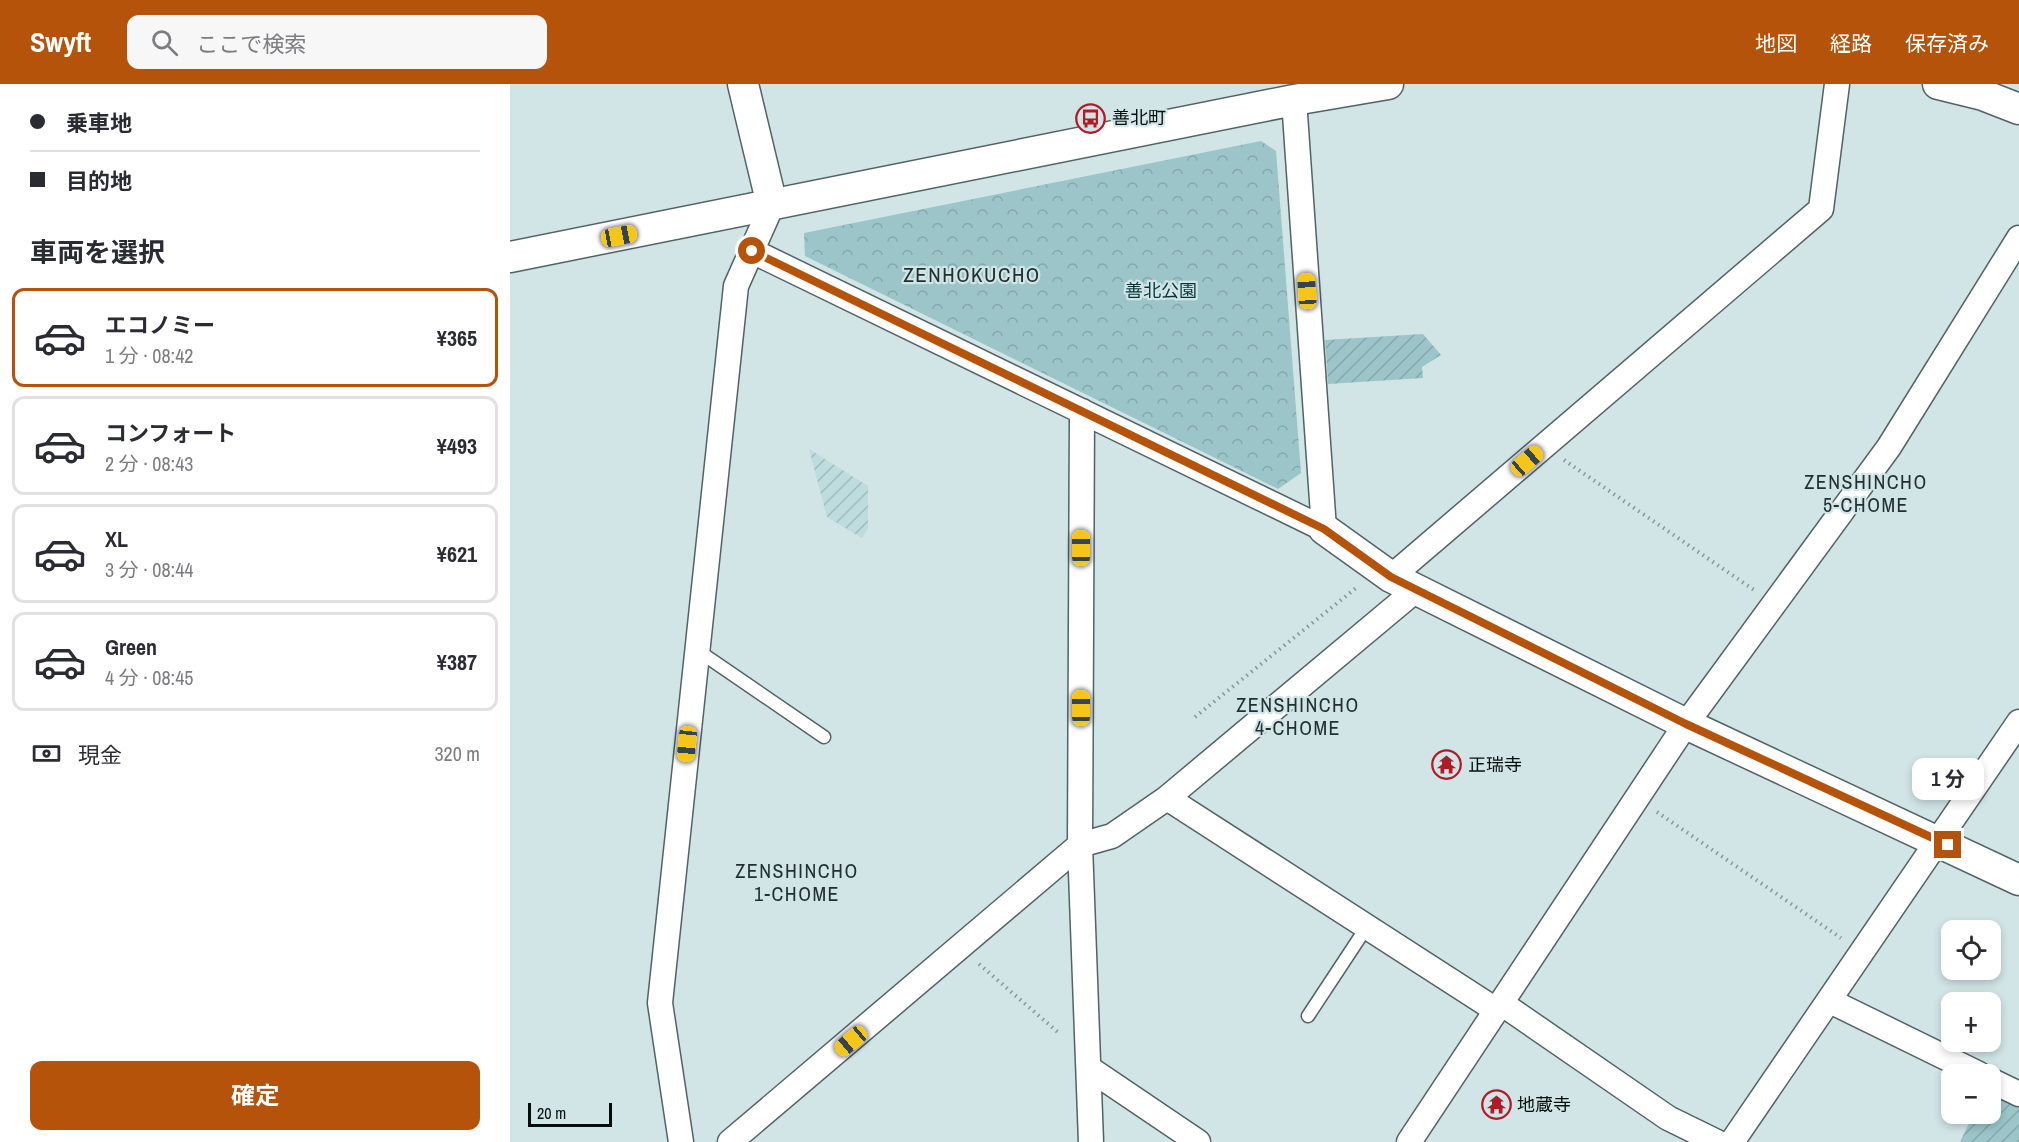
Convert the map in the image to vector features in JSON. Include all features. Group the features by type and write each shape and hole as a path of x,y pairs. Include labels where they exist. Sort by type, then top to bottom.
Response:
{"street":[{"path":"681,1142 660,1003 736,286 772,206 743,84"},
{"path":"510,257 772,206 1289,95 1388,84"},
{"path":"730,1142 1080,845 1112,836 1167,798 1396,578 1544,446 1821,209 1837,84"},
{"path":"1938,84 1983,94 2019,109"},
{"path":"1289,95 1324,529"},
{"path":"1410,1142 1686,724 1888,447 2019,238"},
{"path":"752,251 1324,529 1396,578 1686,724 2019,880"},
{"path":"1082,411 1080,845 1090,1065 1091,1142"},
{"path":"1732,1142 2019,722"},
{"path":"1167,798 1366,928 1499,1007 1668,1118 1717,1142"},
{"path":"1830,1001 1959,1064"},
{"path":"1090,1065 1198,1142"},
{"path":"2001,1085 2019,1094"}],"lane":[{"path":"697,650 824,737"},
{"path":"1308,1017 1366,928"}],"path":[{"path":"1544,446 1774,604"},
{"path":"1195,717 1396,578"},
{"path":"1636,798 1862,952"},
{"path":"960,948 1090,1065"}],"shaded area":[{"path":"809,449 868,486 868,529 862,538 827,517"}],"green space":[{"name":"善北公園","path":"1261,141 1276,151 1301,473 1278,489 805,256 804,233"},
{"path":"1423,334 1441,355 1422,367 1423,378 1328,384 1325,340"},
{"path":"2001,1097 2019,1106 2019,1142 1960,1142 1969,1124 2001,1124"}],"place":[{"name":"善北町","path":"1091,118"},
{"name":"正瑞寺","path":"1447,765"},
{"name":"地蔵寺","path":"1496,1105"}],"district":[{"name":"ZENHOKUCHO","path":"972,275"},
{"name":"ZENSHINCHO 5-CHOME","path":"1866,494"},
{"name":"ZENSHINCHO 4-CHOME","path":"1298,716"},
{"name":"ZENSHINCHO 1-CHOME","path":"797,882"}],"route":[{"path":"752,251 1324,529 1391,577 1686,724 1948,845"}]}
